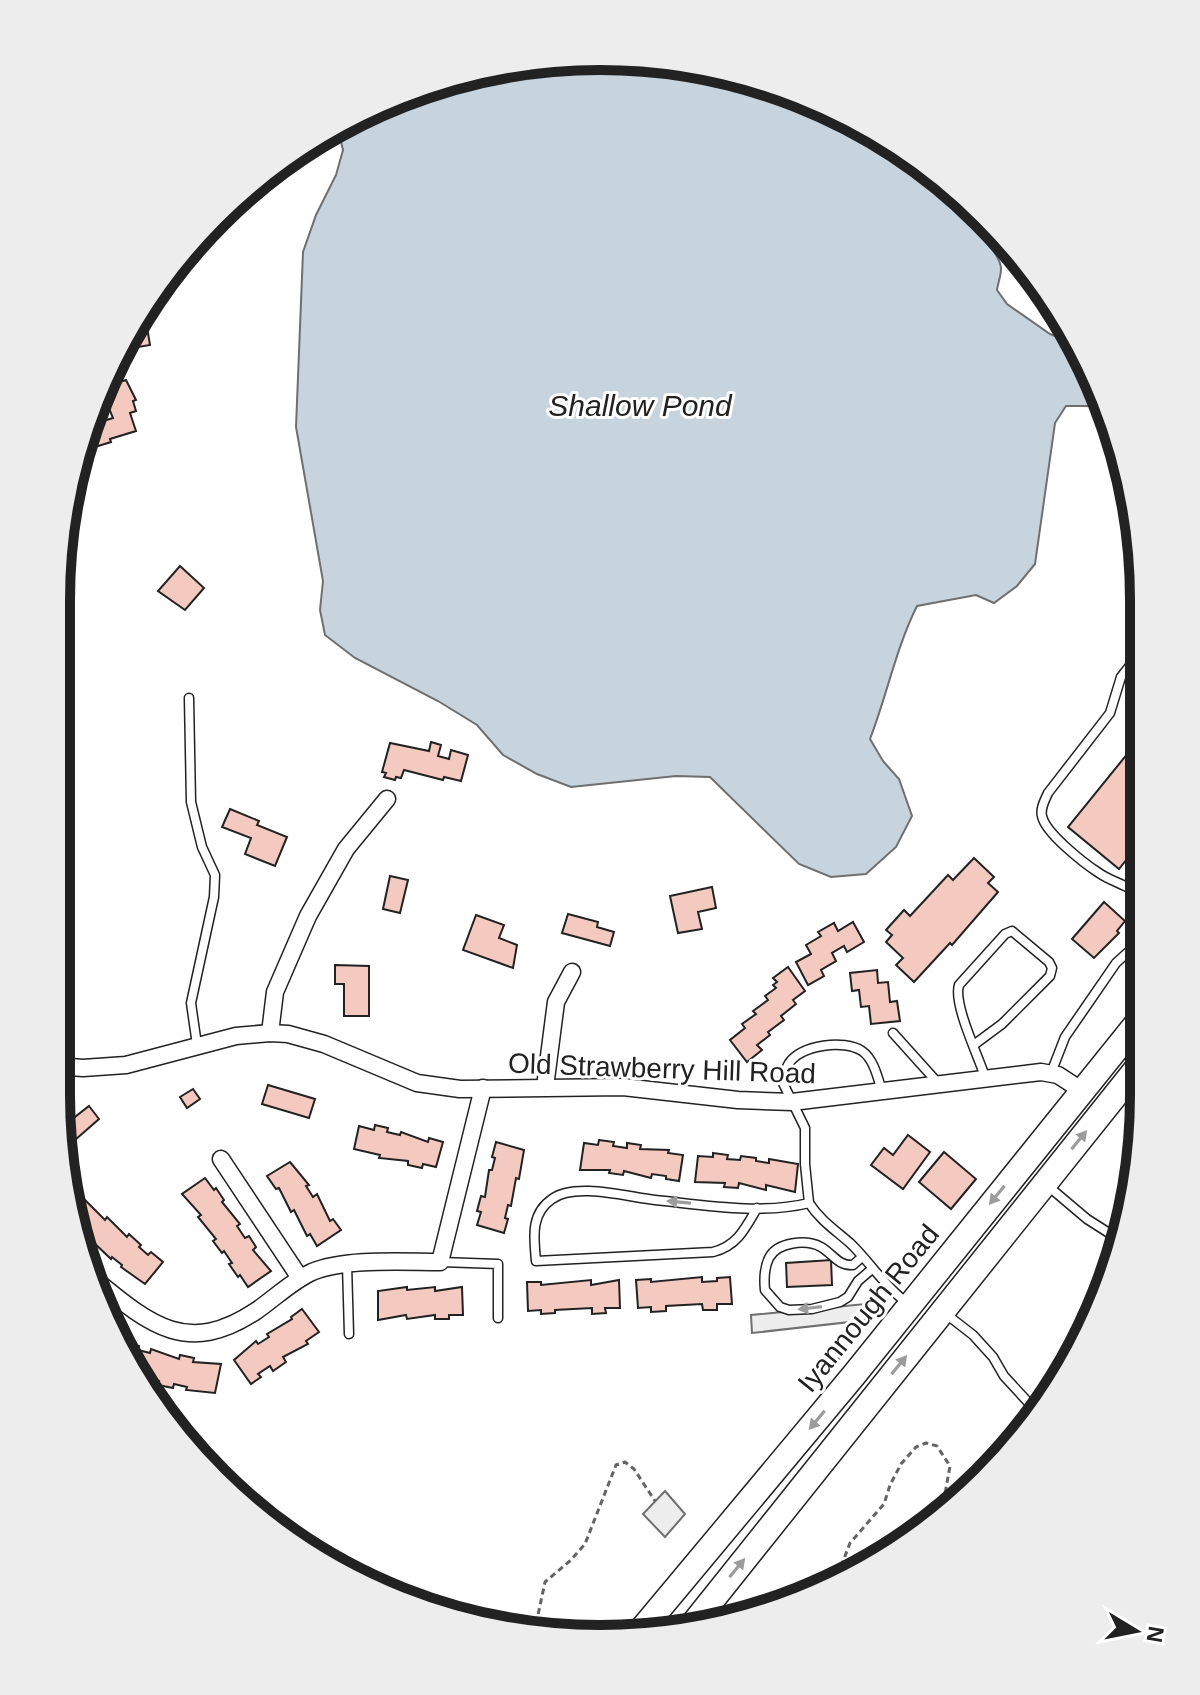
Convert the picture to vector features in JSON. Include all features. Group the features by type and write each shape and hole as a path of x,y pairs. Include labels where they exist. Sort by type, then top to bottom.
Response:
{"main road":[{"name":"Iyannough Road","path":"633,1624 910,1305 1130,1031"},
{"path":"700,1615 1130,1077"}],"street":[{"path":"270,1033 275,992 308,916 346,849 387,799"},
{"path":"545,1087 556,1002 572,972"},
{"name":"Old Strawberry Hill Road","path":"70,1067 126,1065 236,1036 270,1033 288,1034 324,1044 417,1083 460,1089 623,1087 738,1100 792,1102 985,1077 1051,1073"},
{"path":"1051,1073 1081,1090"},
{"path":"112,1301 160,1327 197,1333 214,1331 244,1319 300,1278 321,1269 347,1265 440,1262 483,1088"},
{"path":"221,1159 300,1278"}],"lane":[{"path":"1130,666 1121,677 1110,713 1048,793 1042,806 1042,819 1059,840 1100,874 1130,890"},
{"path":"189,698 191,802 202,847 215,875 214,897 191,1003 197,1046"},
{"path":"975,1044 1002,1024 1050,976 1052,968 1049,962 1012,931 1005,934 959,985 956,994 985,1077"},
{"path":"1051,1073 1065,1037 1116,963 1130,953"},
{"path":"893,1033 939,1084"},
{"path":"882,1091 872,1064 861,1050 830,1046 806,1051 789,1063 782,1081 805,1128 809,1203 815,1213 862,1257 896,1295 910,1305"},
{"path":"1045,1183 1087,1219 1111,1234"},
{"path":"757,1208 732,1245 713,1252 536,1261 533,1229 536,1219 546,1204 560,1194 599,1192 757,1208 790,1208 809,1203"},
{"path":"862,1257 853,1265 842,1265 815,1244 789,1245 773,1252 770,1257 765,1273 765,1290 780,1307 789,1310 812,1309 848,1297 858,1281 872,1269"},
{"path":"440,1262 498,1264 498,1318"},
{"path":"347,1265 349,1334"},
{"path":"942,1311 973,1335 1030,1404"}],"path":[{"path":"824,1377 844,1352"},
{"path":"841,1566 850,1543 884,1504 901,1464 916,1447 926,1443 937,1446 950,1466 944,1497"},
{"path":"538,1621 545,1582 585,1544 616,1465 625,1462 634,1469 655,1501"}],"shaded area":[{"path":"865,1304 867,1320 752,1333 751,1315"},
{"path":"665,1491 685,1514 665,1537 643,1514"}],"water":[{"name":"Shallow Pond","path":"565,71 635,71 737,88 803,110 834,125 865,141 923,180 963,214 991,248 1001,269 997,290 1007,304 1061,338 1093,404 1066,406 1055,423 1035,564 1017,586 994,603 976,595 917,606 903,638 870,739 899,779 912,816 896,847 866,874 831,877 799,864 710,777 676,776 571,787 537,774 503,755 477,725 355,658 325,635 320,610 323,581 296,427 303,252 316,215 336,175 343,150 340,138 397,110 497,80"}],"building":[{"path":"147,327 150,345 134,348"},
{"path":"126,380 136,400 133,401 136,411 130,413 136,431 95,447 101,422 113,418 107,404 117,383"},
{"path":"180,566 204,588 185,610 158,591"},
{"path":"431,742 441,745 438,756 449,759 451,750 468,755 461,781 444,777 443,780 404,770 401,778 384,777 386,773 382,772 390,743 429,751"},
{"path":"1130,751 1130,855 1119,869 1068,827"},
{"path":"230,809 259,821 257,825 287,837 275,866 245,854 251,838 222,827"},
{"path":"974,858 994,877 988,883 998,892 952,945 950,943 914,982 896,965 903,958 886,942 892,935 886,930 904,910 910,916 948,875 953,880"},
{"path":"390,876 408,880 400,913 383,909"},
{"path":"712,887 716,908 698,912 702,929 678,933 670,896"},
{"path":"1104,902 1125,921 1117,931 1119,933 1094,958 1072,939"},
{"path":"568,914 598,922 597,927 614,932 610,946 562,933"},
{"path":"476,915 504,925 499,938 517,945 513,968 463,950"},
{"path":"853,922 864,942 847,952 844,946 832,953 836,961 821,970 824,976 808,985 796,962 811,954 806,945 821,936 818,932 834,923 838,931"},
{"path":"335,965 369,966 369,1016 344,1016 344,984 335,984"},
{"path":"788,967 805,991 793,1000 796,1004 781,1016 784,1020 757,1045 762,1050 747,1062 730,1040 745,1028 742,1024 756,1014 753,1011 768,1000 765,996 776,988 773,985 777,982 773,978"},
{"path":"877,970 878,983 888,982 890,1002 897,1001 900,1021 871,1024 869,1006 861,1007 859,990 852,991 850,973"},
{"path":"268,1085 315,1099 309,1118 262,1104"},
{"path":"193,1089 200,1099 187,1108 180,1097"},
{"path":"89,1106 99,1119 75,1140 72,1140 71,1120"},
{"path":"375,1125 388,1128 387,1132 400,1135 401,1132 428,1142 429,1138 443,1142 436,1167 408,1165 408,1161 379,1158 380,1155 354,1149 359,1126 374,1130"},
{"path":"908,1135 930,1152 903,1189 871,1165 884,1148 893,1155"},
{"path":"599,1140 614,1142 613,1146 627,1148 627,1143 641,1145 640,1149 669,1150 668,1153 683,1155 679,1181 652,1174 651,1178 624,1171 623,1175 609,1173 610,1170 580,1170 584,1143 598,1145"},
{"path":"496,1142 524,1150 519,1179 516,1178 511,1206 508,1205 504,1233 477,1225 481,1212 477,1211 481,1196 485,1197"},
{"path":"944,1152 976,1179 951,1209 919,1182"},
{"path":"713,1153 728,1155 727,1159 740,1160 741,1156 769,1163 769,1159 798,1164 795,1192 766,1185 766,1190 739,1183 738,1188 724,1187 725,1183 695,1182 698,1156 713,1157"},
{"path":"290,1162 309,1185 306,1186 313,1197 317,1194 330,1221 333,1219 341,1230 317,1246 310,1234 307,1236 294,1210 291,1212 279,1188 276,1189 267,1176"},
{"path":"205,1178 214,1190 216,1188 224,1200 222,1202 240,1224 237,1226 245,1238 249,1236 256,1247 253,1250 271,1271 248,1287 229,1264 232,1263 224,1251 222,1253 213,1241 216,1239 198,1217 201,1215 182,1194"},
{"path":"84,1199 105,1220 107,1217 127,1237 129,1234 148,1255 151,1252 163,1262 145,1284 90,1239 81,1202"},
{"path":"831,1260 832,1285 787,1287 786,1263"},
{"path":"702,1277 702,1282 730,1277 732,1304 717,1304 717,1310 703,1310 702,1304 666,1306 666,1311 651,1312 651,1307 638,1308 636,1280 651,1279 651,1282"},
{"path":"591,1280 591,1285 619,1280 620,1308 605,1308 606,1313 592,1314 592,1308 541,1314 541,1310 528,1311 527,1282 541,1282 541,1285"},
{"path":"407,1287 407,1290 435,1287 435,1291 462,1287 463,1315 449,1315 449,1319 435,1319 435,1315 407,1319 406,1315 378,1320 378,1291"},
{"path":"302,1309 319,1332 306,1341 308,1344 283,1357 286,1362 273,1371 270,1366 258,1374 261,1377 251,1384 234,1360 256,1341 258,1344 269,1337 267,1334"},
{"path":"133,1345 139,1346 138,1350 150,1353 151,1349 179,1359 180,1355 194,1358 193,1362 221,1364 215,1393 186,1390 187,1387 174,1384 173,1388 158,1385 159,1381 154,1380"}]}
